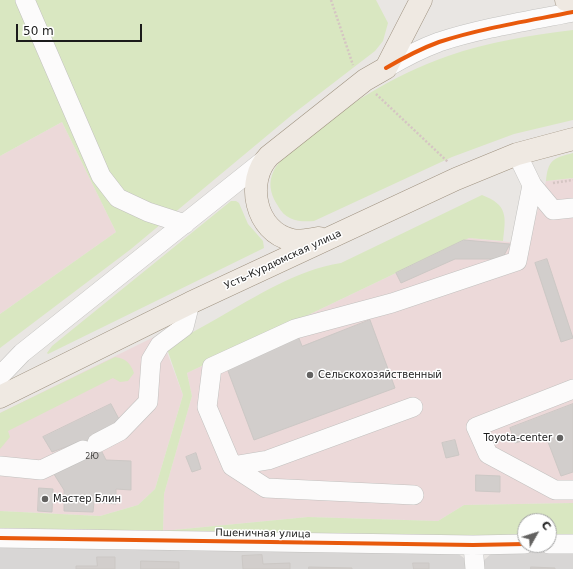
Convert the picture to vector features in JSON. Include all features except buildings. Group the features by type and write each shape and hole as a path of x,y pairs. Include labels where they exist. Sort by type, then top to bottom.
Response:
{"main road":[{"path":"336,235 293,240 279,234 266,223 258,206 255,188 261,166 269,156 365,80 386,68 422,0"},
{"path":"566,0 573,1"},
{"name":"Усть-Курдюмская улица","path":"0,397 190,303 456,179 517,154 573,139"}],"street":[{"path":"25,0 101,176 118,198 148,212 184,224"},
{"path":"386,68 410,54 438,42 466,34 573,12"},
{"path":"517,154 532,185 553,210 573,208"},
{"path":"0,376 22,353 269,156"},
{"path":"414,495 266,488 232,466 207,407 212,367 295,329 392,303 517,261 532,185"},
{"path":"0,466 41,470 120,431 148,402 151,360 160,345 184,327 190,303"},
{"path":"573,389 476,427 488,454 555,490 573,490"},
{"path":"232,466 268,460 413,407"},
{"name":"Пшеничная улица","path":"0,538 473,545 517,544"},
{"path":"557,544 573,544"},
{"path":"473,545 474,569"}],"path":[{"path":"331,0 354,67"},
{"path":"376,94 448,163"}],"shaded area":[{"path":"62,122 116,232 0,314 0,156"},
{"path":"573,178 573,503 464,505 438,521 308,517 163,531 164,494 192,396 187,373 469,238 528,244 546,181"},
{"path":"160,334 183,395 155,489 138,505 100,516 0,511 0,413"},
{"path":"0,544 457,553 464,558 466,569 0,569"},
{"path":"494,551 517,551 517,553 557,553 557,551 573,551 573,569 482,569 481,563"}],"green space":[{"path":"0,0 376,0 388,23 383,41 375,51 293,114 131,249 0,348 0,314 116,232 62,122 0,156"},
{"path":"573,30 573,120 514,134 452,157 314,221 293,220 281,211 276,203 272,195 270,183 274,170 280,162 292,150 317,130 352,104 370,93 408,72 463,51 541,34"},
{"path":"573,153 573,178 546,181 550,164 556,159"},
{"path":"482,195 497,203 501,207 505,218 503,241 469,238 187,373 192,396 164,494 163,531 0,528 0,511 100,516 138,505 155,489 183,395 166,346 277,285 308,271 341,263"},
{"path":"231,201 236,201 239,203 248,224 263,241 264,248 48,354 47,353 52,346"},
{"path":"115,357 125,360 131,366 134,373 128,381 120,382 113,378 8,431 10,437 0,449 0,413"},
{"path":"573,503 573,535 557,535 557,513 517,513 517,535 449,536 164,531 308,517 438,521 464,505"}],"cycle path":[{"path":"386,68 425,48 455,37 505,25 573,12"},
{"path":"0,538 473,545 517,544"}],"place":[{"name":"Сельскохозяйственный","path":"310,375"},
{"name":"Toyota-center","path":"560,438"},
{"name":"Мастер Блин","path":"45,499"}]}
